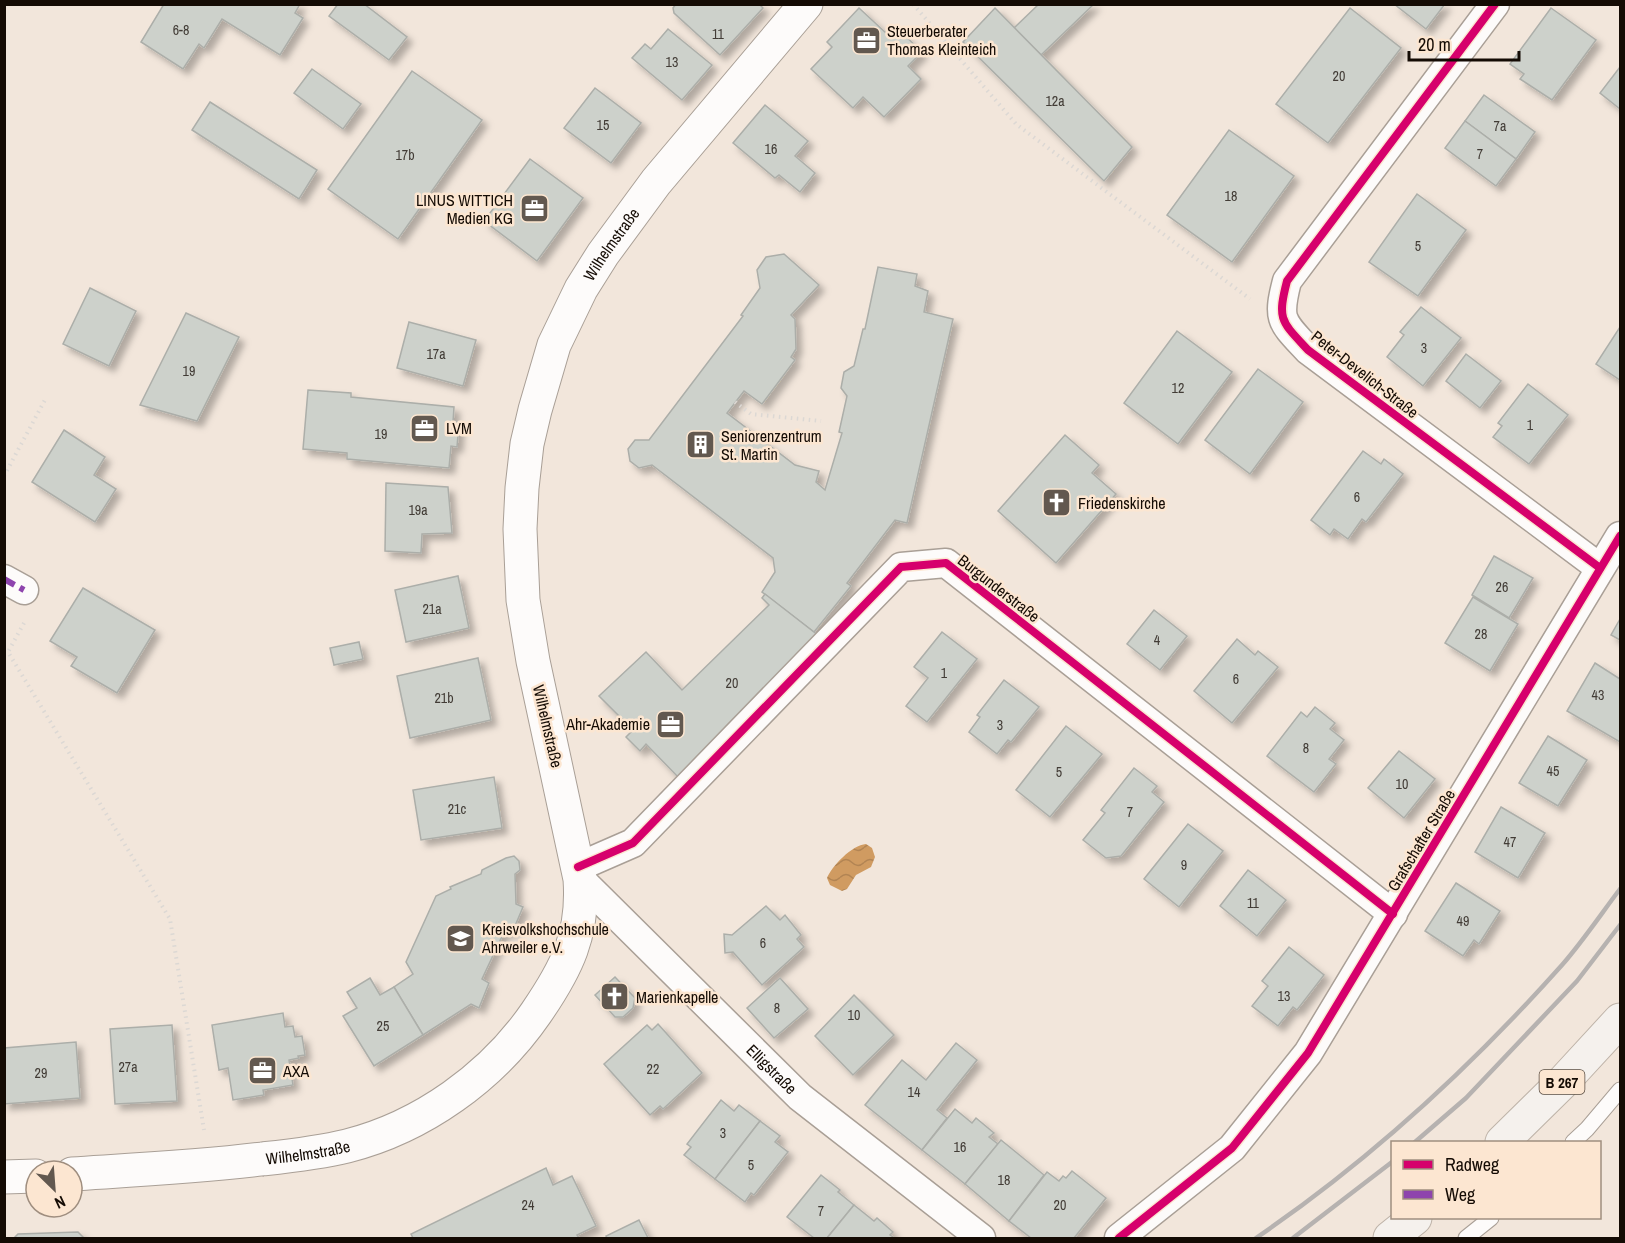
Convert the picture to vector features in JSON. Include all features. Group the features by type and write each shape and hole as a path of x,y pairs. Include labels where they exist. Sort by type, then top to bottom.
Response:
{"main road":[{"name":"Wilhelmstraße","path":"84,1172 210,1166 316,1153 348,1146 406,1124 448,1099 485,1070 530,1022 555,985 571,952 580,921 582,901 579,873 533,662 524,600 520,529 522,488 527,444 535,410 554,345 581,289 603,254 656,182 806,4"},
{"name":"B 267","path":"1504,1141 1620,1020"},
{"path":"4,1177 24,1176"},
{"path":"1390,1239 1414,1219"}],"street":[{"path":"1286,325 1280,307 1287,280 1495,4"},
{"name":"Peter-Develich-Straße","path":"1286,325 1308,350 1600,568"},
{"name":"Grafschafter Straße","path":"1119,1239 1232,1148 1308,1053 1620,536"},
{"name":"Burgunderstraße","path":"579,873 633,843 901,567 946,563 1393,914"},
{"name":"Elligstraße","path":"579,873 800,1097 981,1239"}],"lane":[{"path":"1575,1141 1620,1090"},
{"path":"1466,1239 1490,1219"}],"path":[{"path":"914,4 1016,124 1286,325"},
{"path":"4,476 46,398"},
{"path":"735,402 751,414 821,421"},
{"path":"14,584 31,610 8,652 170,919 210,1166"}],"water":[{"path":"866,844 872,848 875,857 871,867 856,875 847,889 842,891 830,885 827,878 838,862 855,848"}],"building":[{"path":"164,4 300,4 295,13 303,18 280,55 222,19 204,48 199,44 183,69 141,42"},
{"path":"338,4 364,4 407,37 389,60 329,16"},
{"path":"676,4 759,4 763,8 720,55 674,13 673,8"},
{"path":"1039,4 1094,4 1041,55 1014,28"},
{"path":"1394,4 1445,4 1426,29"},
{"path":"859,8 886,33 892,28 896,32 899,30 922,52 908,66 921,79 884,117 863,97 853,108 811,69 832,47 827,42"},
{"path":"995,8 1132,147 1104,181 963,42"},
{"path":"1350,8 1401,48 1328,143 1276,104"},
{"path":"1551,8 1596,40 1552,100 1520,79 1524,74 1510,64"},
{"path":"668,29 712,65 682,100 632,58 645,44 651,49"},
{"path":"1620,67 1620,109 1600,93"},
{"path":"312,69 361,104 343,129 294,93"},
{"path":"412,71 482,120 398,239 328,189"},
{"path":"595,88 641,123 611,163 564,128"},
{"path":"1484,95 1535,132 1516,159 1465,121"},
{"path":"210,102 317,170 299,199 192,130"},
{"path":"765,105 808,141 795,156 815,173 800,192 779,175 775,178 733,143"},
{"path":"1465,121 1516,159 1496,186 1445,148"},
{"path":"1229,130 1294,176 1232,262 1167,215"},
{"name":"LINUS WITTICH Medien KG","path":"530,159 583,198 537,261 484,221"},
{"path":"1417,194 1466,230 1418,296 1369,262"},
{"name":"Seniorenzentrum St. Martin","path":"784,254 819,285 791,315 795,319 796,349 791,357 795,360 762,404 744,391 727,413 795,465 819,471 816,482 825,490 842,433 839,432 847,396 841,388 844,372 854,366 863,329 865,329 878,267 917,274 915,286 928,291 924,312 953,319 907,523 895,520 847,583 851,586 814,632 762,592 775,572 773,558 652,465 639,468 630,461 628,449 635,440 649,440 743,316 741,315 760,288 757,270 766,257"},
{"path":"90,288 136,311 109,366 63,344"},
{"path":"1421,307 1461,338 1423,386 1387,357 1404,335 1400,332"},
{"path":"186,313 239,337 197,421 140,405"},
{"path":"409,322 476,340 463,386 397,368"},
{"path":"1620,327 1620,380 1596,364"},
{"path":"1177,331 1232,372 1178,444 1124,403"},
{"path":"1466,354 1501,381 1480,408 1446,381"},
{"path":"1258,369 1303,402 1250,474 1205,440"},
{"path":"1528,384 1568,415 1529,464 1493,437 1502,426 1498,423"},
{"path":"308,390 351,393 351,397 454,407 453,422 459,422 457,447 451,446 449,468 347,459 347,453 303,449"},
{"path":"64,430 105,457 94,475 116,489 95,522 32,482"},
{"name":"Friedenskirche","path":"1065,435 1099,465 1092,473 1116,494 1056,563 998,511"},
{"path":"1363,451 1381,464 1384,459 1403,474 1366,522 1362,519 1348,539 1334,529 1330,535 1311,520"},
{"path":"386,483 448,487 452,533 422,534 421,553 385,551"},
{"path":"1494,556 1533,578 1509,618 1472,595"},
{"path":"458,576 469,628 406,642 395,590"},
{"path":"83,588 155,630 117,693 71,666 77,657 50,641"},
{"path":"765,594 819,636 678,777 646,744 640,751 626,737 633,730 599,696 646,652 682,690 769,605 762,598"},
{"path":"1473,597 1518,624 1490,671 1445,643"},
{"path":"1154,610 1187,636 1160,670 1127,644"},
{"path":"1620,619 1620,640 1611,635"},
{"path":"942,632 977,659 927,722 906,706 928,678 914,667"},
{"path":"1237,639 1255,655 1258,651 1278,667 1232,723 1194,691"},
{"path":"359,642 363,659 334,665 330,648"},
{"path":"478,658 491,720 410,738 397,676"},
{"path":"1595,663 1620,679 1620,742 1567,711"},
{"path":"1004,680 1039,707 1011,742 1008,740 997,754 969,732 980,717 977,715"},
{"path":"1315,707 1335,723 1330,729 1344,740 1329,759 1336,764 1314,792 1267,756 1301,712 1307,717"},
{"path":"1066,726 1102,754 1050,817 1016,790"},
{"path":"1548,736 1587,760 1558,806 1519,783"},
{"path":"1399,751 1435,779 1404,818 1368,788"},
{"path":"1134,768 1157,786 1152,792 1164,802 1121,856 1106,858 1083,840 1105,813 1101,810"},
{"path":"494,777 502,828 421,840 413,790"},
{"path":"1501,807 1545,833 1518,878 1475,852"},
{"path":"1188,824 1223,851 1179,907 1144,879"},
{"path":"514,856 519,861 520,870 515,874 516,904 523,907 512,933 505,930 482,979 489,983 479,1008 471,1004 423,1035 394,987 413,974 406,962 436,896 451,889 450,887 481,874 482,870"},
{"path":"1248,870 1286,900 1257,936 1220,906"},
{"path":"1456,883 1500,911 1479,944 1474,940 1463,956 1425,931"},
{"path":"766,906 780,920 785,915 801,935 797,939 804,947 762,985 733,952 725,953 724,934 732,935"},
{"path":"1289,947 1324,975 1297,1010 1293,1007 1278,1026 1252,1006 1268,986 1262,981"},
{"name":"Marienkapelle","path":"615,977 635,998 633,1008 623,1017 615,1017 595,995"},
{"path":"370,978 380,995 394,987 423,1035 374,1066 343,1016 357,1008 347,992"},
{"path":"780,978 808,1009 774,1038 747,1008"},
{"path":"854,995 894,1035 853,1075 815,1036"},
{"path":"283,1013 285,1027 293,1026 295,1037 302,1036 305,1055 289,1060 293,1085 263,1090 264,1095 233,1100 228,1068 219,1070 212,1025"},
{"path":"658,1024 702,1073 663,1109 660,1106 650,1115 604,1064 647,1025 652,1030"},
{"path":"172,1025 177,1101 115,1104 110,1029"},
{"path":"76,1042 80,1098 4,1104 4,1048"},
{"path":"956,1043 977,1060 937,1110 947,1118 922,1150 865,1105 902,1060 926,1080"},
{"path":"721,1100 734,1111 739,1105 760,1121 715,1179 684,1155 691,1147 687,1144"},
{"path":"955,1109 972,1123 976,1118 994,1133 989,1137 998,1144 965,1184 922,1150"},
{"path":"760,1121 780,1136 775,1142 788,1152 754,1195 751,1193 745,1202 715,1179"},
{"path":"1001,1140 1044,1175 1009,1221 965,1184"},
{"path":"546,1168 553,1185 572,1176 596,1226 577,1235 579,1238 413,1238 411,1234"},
{"path":"1072,1171 1106,1198 1074,1238 1031,1238 1009,1221 1047,1172 1059,1181 1063,1176 1066,1178"},
{"path":"821,1175 854,1205 827,1238 814,1238 787,1217"},
{"path":"854,1205 874,1221 877,1218 893,1232 890,1235 893,1237 827,1238"},
{"path":"639,1220 648,1238 607,1238 606,1236"},
{"path":"78,1232 84,1238 14,1238 18,1234"}],"railway":[{"path":"1256,1238 1339,1177 1455,1076 1562,965 1620,889"},
{"path":"1416,1141 1466,1098 1577,981 1620,925"},
{"path":"1293,1238 1391,1163"}],"marked path":[{"path":"4,579 24,590"}],"cycle path":[{"path":"1495,4 1287,281 1282,312 1287,326 1308,350 1600,568"},
{"path":"1119,1238 1232,1148 1308,1053 1620,536"},
{"path":"578,867 633,843 901,567 946,563 1393,914"}],"place":[{"name":"Steuerberater Thomas Kleinteich","path":"866,40"},
{"name":"LINUS WITTICH Medien KG","path":"534,209"},
{"name":"LVM","path":"425,428"},
{"name":"Seniorenzentrum St. Martin","path":"700,445"},
{"name":"Friedenskirche","path":"1057,503"},
{"name":"Ahr-Akademie","path":"671,724"},
{"name":"Kreisvolkshochschule Ahrweiler e.V.","path":"461,938"},
{"name":"Marienkapelle","path":"615,997"},
{"name":"AXA","path":"262,1071"}]}
